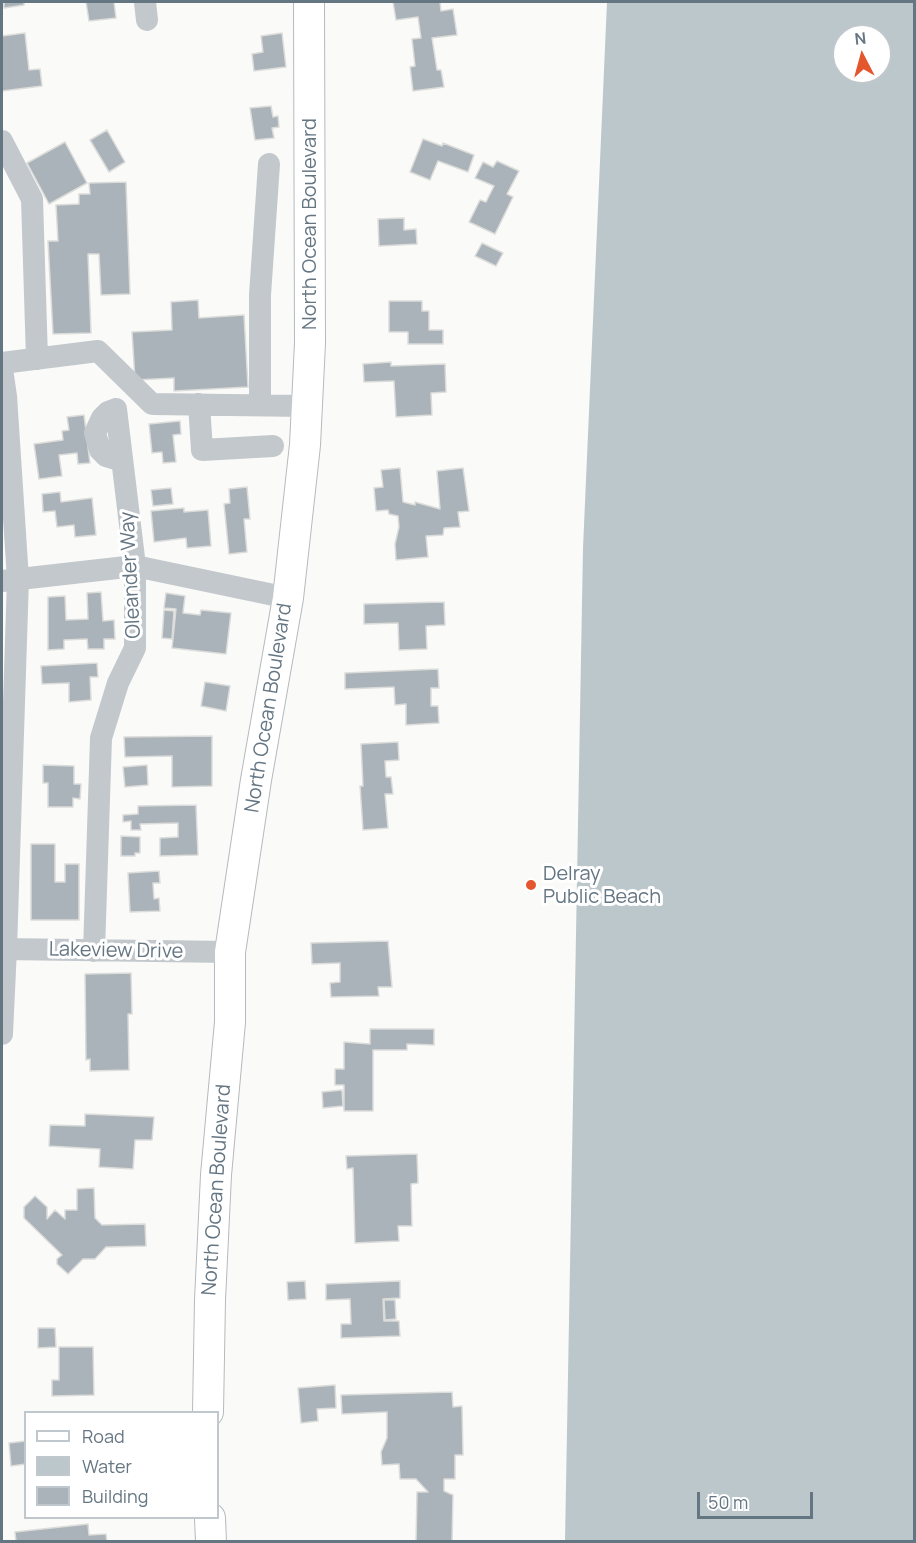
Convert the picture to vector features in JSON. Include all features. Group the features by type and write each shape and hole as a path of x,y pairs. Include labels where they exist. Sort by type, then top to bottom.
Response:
{"main road":[{"name":"North Ocean Boulevard","path":"208,1411 210,1289 216,1175 230,1022 230,952 256,780 288,598 303,464 310,343 309,2"},
{"path":"210,1519 211,1542"}],"street":[{"path":"2,141 32,199 38,359"},
{"path":"260,405 260,295 269,164"},
{"path":"2,363 98,351 152,404 307,406"},
{"path":"2,369 6,396 10,580 2,1034"},
{"path":"199,404 202,450 273,447"},
{"name":"Oleander Way","path":"94,951 100,738 118,683 135,648 135,566 117,409"},
{"path":"10,580 135,566 288,598"},
{"name":"Lakeview Drive","path":"4,949 230,952"}],"water":[{"path":"607,2 914,2 914,1541 565,1541 583,548"}],"building":[{"path":"4,2 24,2 24,5 4,8"},
{"path":"86,2 114,2 116,18 89,21"},
{"path":"393,2 440,2 441,11 453,9 457,35 432,38 437,70 441,70 444,87 413,91 410,67 415,66 412,39 421,38 418,17 396,20"},
{"path":"25,33 29,70 40,69 42,86 2,91 2,36"},
{"path":"282,33 286,67 254,71 252,54 263,52 261,36"},
{"path":"271,106 273,117 278,116 279,127 272,128 274,138 255,140 250,108"},
{"path":"107,130 125,162 109,172 90,140"},
{"path":"423,139 442,146 443,143 474,155 468,172 438,161 430,180 410,172"},
{"path":"65,142 87,183 49,204 27,163"},
{"path":"497,161 519,171 507,194 513,197 495,234 469,222 480,200 486,202 494,186 475,178 483,162 493,167"},
{"path":"126,182 130,294 101,295 99,254 88,254 91,333 53,334 48,241 58,241 56,205 79,204 79,194 90,194 89,183"},
{"path":"404,218 404,230 416,229 417,244 379,246 378,219"},
{"path":"482,243 503,253 496,266 475,256"},
{"path":"198,300 199,318 244,315 248,387 174,391 174,378 135,380 132,332 172,330 171,302"},
{"path":"389,301 422,301 422,311 429,311 429,330 443,330 443,344 408,344 408,332 389,332"},
{"path":"391,362 391,366 445,364 446,392 431,393 432,415 396,417 394,381 364,382 363,364"},
{"path":"84,415 90,463 78,464 77,453 59,455 62,476 39,479 34,444 63,440 62,431 69,430 67,417"},
{"path":"180,421 181,434 173,435 176,462 163,463 162,452 152,453 149,424"},
{"path":"400,468 403,502 415,505 415,502 440,509 437,471 463,468 469,511 458,512 460,527 444,528 443,535 426,536 428,557 396,560 398,516 389,514 388,510 376,511 374,488 383,487 381,470"},
{"path":"247,487 250,519 244,519 247,552 229,554 224,504 230,503 229,489"},
{"path":"171,488 173,504 153,506 151,490"},
{"path":"60,492 61,502 92,498 96,535 75,537 74,525 57,527 55,511 43,512 42,494"},
{"path":"184,508 184,512 208,510 211,546 187,548 186,538 154,542 151,511"},
{"path":"101,592 103,621 114,620 115,639 104,639 104,649 88,649 87,639 64,640 64,649 48,650 48,597 65,596 66,620 88,619 87,593"},
{"path":"166,593 185,596 183,613 200,615 201,610 231,613 226,654 172,648 176,609 164,608"},
{"path":"444,602 445,625 426,626 427,649 399,650 398,623 364,624 364,604"},
{"path":"164,610 174,611 172,639 162,638"},
{"path":"97,663 98,677 90,677 91,700 69,702 69,683 42,684 41,666"},
{"path":"438,669 439,688 431,688 431,706 438,706 439,723 406,725 406,704 395,705 394,687 345,689 345,673"},
{"path":"205,682 230,686 226,711 201,706"},
{"path":"212,736 212,786 172,787 172,756 125,757 124,737"},
{"path":"398,742 399,760 385,761 386,777 391,777 393,794 385,794 388,828 363,830 360,786 363,786 361,744"},
{"path":"43,765 74,766 74,784 81,784 80,799 73,798 73,807 48,807 48,783 43,783"},
{"path":"147,765 148,785 125,787 123,767"},
{"path":"196,805 198,855 160,856 160,838 178,837 178,823 140,824 141,830 131,830 131,821 123,822 123,815 138,814 138,806"},
{"path":"121,836 140,837 140,853 135,853 135,856 121,856"},
{"path":"31,844 55,844 55,882 65,882 65,864 79,864 79,920 31,920"},
{"path":"159,871 160,883 153,883 154,899 159,898 160,911 130,912 128,873"},
{"path":"388,941 392,987 378,987 379,996 331,997 330,983 340,982 340,963 312,964 311,943"},
{"path":"131,973 132,1014 128,1014 129,1070 90,1071 90,1059 86,1060 85,974"},
{"path":"370,1029 434,1029 434,1045 407,1044 407,1050 373,1050 373,1111 344,1111 344,1085 335,1085 335,1069 344,1069 344,1042 370,1044"},
{"path":"342,1090 343,1106 323,1108 322,1092"},
{"path":"85,1114 154,1117 152,1140 135,1140 133,1169 99,1167 100,1149 49,1146 50,1125 85,1126"},
{"path":"417,1154 418,1183 411,1184 412,1226 398,1226 399,1241 355,1243 353,1168 347,1169 346,1156"},
{"path":"94,1188 95,1218 102,1225 145,1224 146,1246 106,1247 95,1259 83,1259 68,1274 57,1264 57,1259 62,1255 24,1218 24,1207 35,1196 47,1207 47,1219 55,1210 65,1219 65,1210 77,1210 77,1189"},
{"path":"305,1281 306,1299 288,1300 287,1282"},
{"path":"400,1281 400,1298 383,1299 384,1321 399,1321 400,1336 341,1338 341,1324 351,1324 350,1299 326,1300 326,1284"},
{"path":"384,1300 395,1300 396,1319 385,1320"},
{"path":"38,1328 55,1328 56,1347 38,1348"},
{"path":"59,1347 93,1347 94,1395 52,1396 52,1380 59,1380"},
{"path":"335,1385 336,1408 317,1409 318,1421 301,1423 298,1388"},
{"path":"452,1392 453,1407 462,1406 463,1455 455,1455 455,1479 444,1479 444,1491 453,1495 452,1542 416,1542 417,1492 428,1492 416,1479 400,1479 399,1464 382,1465 381,1452 387,1438 387,1412 342,1414 341,1395"},
{"path":"24,1441 24,1464 11,1466 9,1443"},
{"path":"88,1524 89,1535 106,1534 107,1542 16,1542 15,1532"}],"place":[{"name":"Delray Public Beach","path":"531,885"}]}
